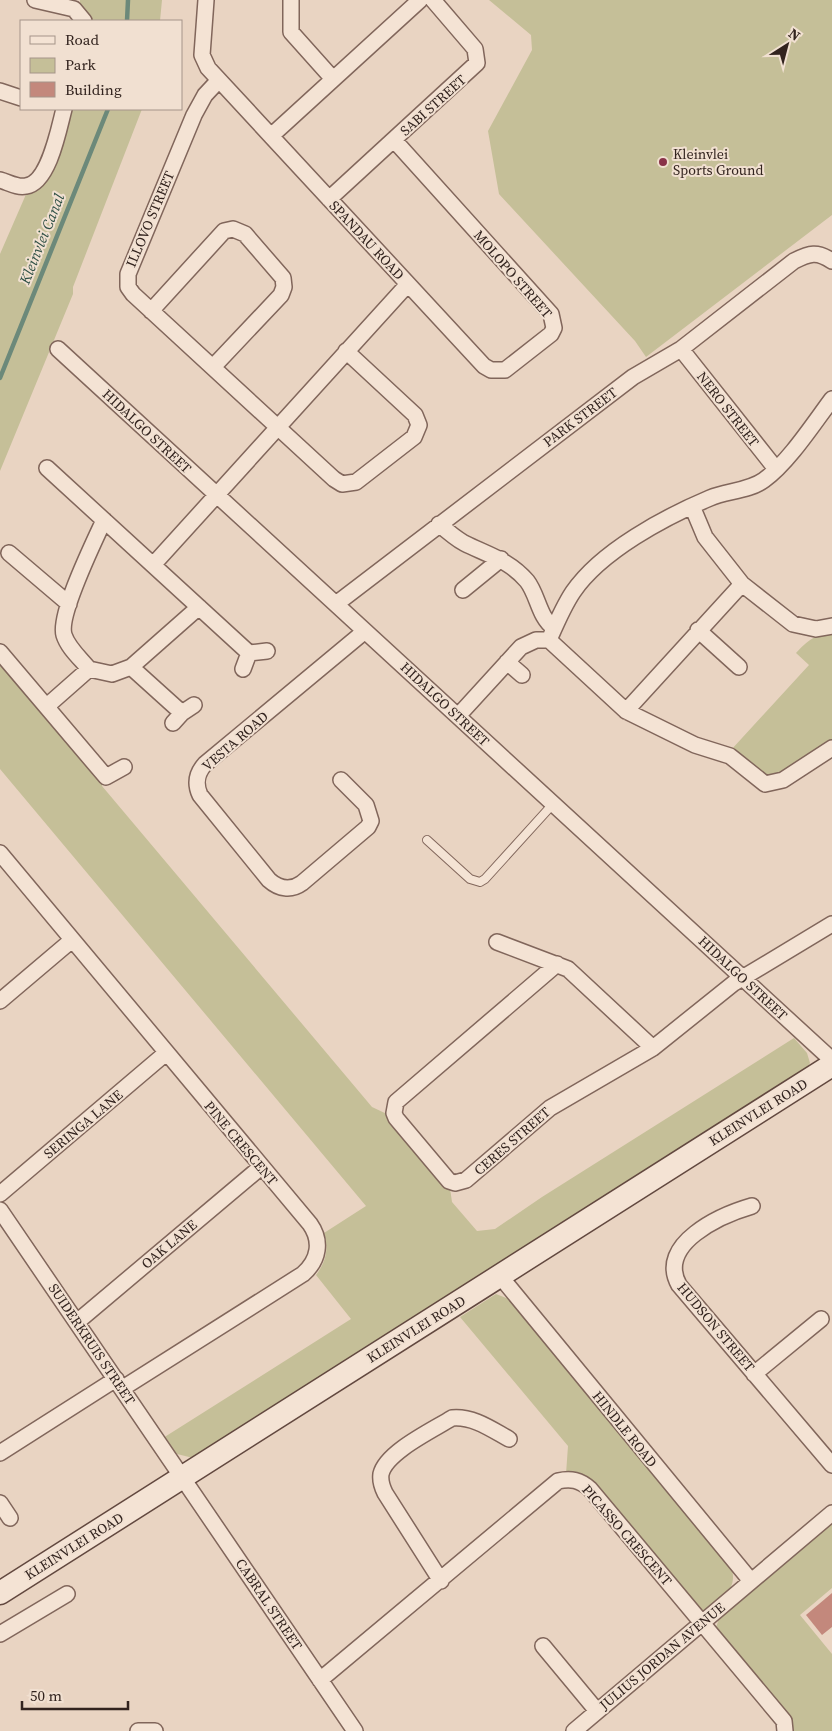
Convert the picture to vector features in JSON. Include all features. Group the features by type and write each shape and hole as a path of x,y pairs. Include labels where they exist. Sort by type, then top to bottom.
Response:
{"street":[{"path":"36,0 74,9 83,20"},
{"name":"SPANDAU ROAD","path":"152,565 217,495 276,426 408,284 205,64 202,55 206,0"},
{"path":"291,0 291,32 333,79"},
{"path":"271,136 420,0"},
{"name":"SABI STREET","path":"329,199 477,63 475,49 433,0"},
{"name":"ILLOVO STREET","path":"219,80 199,103 128,274 127,282 130,290 338,482 347,484 356,482 414,437 420,425 415,415 346,351"},
{"path":"0,91 20,98"},
{"path":"0,180 20,187 36,182 42,174 55,143 60,110"},
{"name":"MOLOPO STREET","path":"394,140 551,314 554,328 546,338 505,370 491,370 484,366 408,284"},
{"path":"151,311 224,231 237,230 245,234 280,274 284,287 281,295 213,367"},
{"name":"PARK STREET","path":"336,604 633,377 681,349 799,259 808,254 816,253 832,261"},
{"name":"HIDALGO STREET","path":"58,349 832,1060"},
{"name":"NERO STREET","path":"681,349 776,469"},
{"path":"458,716 507,662 527,644 552,634 573,592 600,564 661,520 714,496 756,485 776,469 832,399"},
{"path":"47,468 249,653 267,651"},
{"path":"692,506 705,537 742,584 793,624 816,629 832,626"},
{"path":"104,520 64,617 64,635 89,669 112,674 130,667 198,607"},
{"path":"439,524 463,542 501,559 528,582 552,634 626,711 695,745 730,756 765,784 782,780 832,748"},
{"path":"9,553 69,604"},
{"path":"463,590 501,559"},
{"path":"626,711 742,584"},
{"path":"698,630 739,667"},
{"name":"VESTA ROAD","path":"340,780 366,805 371,821 368,827 302,883 285,888 269,880 200,796 196,784 198,773 204,764 365,631"},
{"path":"0,652 106,778 124,767"},
{"path":"243,669 249,653"},
{"path":"507,662 522,675"},
{"path":"130,667 183,714"},
{"path":"46,706 89,669"},
{"name":"PINE CRESCENT","path":"0,853 314,1229 318,1250 313,1263 304,1274 0,1453"},
{"name":"CERES STREET","path":"557,964 396,1102 394,1113 396,1118 443,1177 455,1183 466,1180 550,1108 653,1048 734,983 744,979 832,924"},
{"path":"0,1001 72,940"},
{"path":"497,942 557,964 574,974 653,1048"},
{"name":"SERINGA LANE","path":"0,1194 166,1053"},
{"name":"KLEINVLEI ROAD","path":"0,1593 832,1065"},
{"name":"OAK LANE","path":"77,1322 261,1167"},
{"name":"HUDSON STREET","path":"752,1206 727,1213 680,1247 674,1258 673,1269 679,1285 832,1465"},
{"name":"SUIDERKRUIS STREET","path":"0,1210 183,1477"},
{"name":"HINDLE ROAD","path":"500,1276 751,1581"},
{"path":"754,1374 821,1319"},
{"path":"441,1581 385,1493 380,1481 382,1472 388,1461 398,1451 452,1418 462,1417 475,1420 509,1439"},
{"name":"CABRAL STREET","path":"183,1477 355,1731"},
{"name":"PICASSO CRESCENT","path":"320,1680 441,1581 558,1481 572,1480 583,1483 590,1489 784,1721 785,1731"},
{"path":"0,1503 10,1518"},
{"name":"JULIUS JORDAN AVENUE","path":"574,1731 832,1512"},
{"path":"0,1634 67,1594"},
{"path":"543,1646 597,1710"},
{"path":"138,1731 155,1731"}],"lane":[{"path":"427,840 470,879 480,882 485,879 553,804"}],"green space":[{"path":"80,0 162,0 160,20 87,20 80,9"},
{"name":"Kleinvlei Sports Ground","path":"489,0 832,0 832,215 646,357 635,341 499,194 488,131 532,50 531,35"},
{"path":"72,110 142,110 73,287 73,294 0,471 0,254 27,192 68,125"},
{"path":"832,632 832,740 778,774 767,777 731,750 809,665 796,653 812,639"},
{"path":"0,658 103,781 102,786 372,1107 389,1115 450,1188 452,1202 477,1231 495,1229 542,1197 794,1038 807,1053 810,1063 806,1069 193,1458 177,1454 163,1438 351,1319 316,1275 326,1255 324,1233 366,1206 0,769"},
{"path":"496,1294 511,1300 731,1566 733,1581 731,1587 723,1598 705,1611 699,1610 566,1474 568,1446 460,1317"},
{"path":"832,1522 832,1588 800,1615 832,1654 832,1731 790,1731 715,1630 719,1619"}],"building":[{"path":"832,1593 832,1627 822,1635 806,1615"}],"waterway":[{"name":"Kleinvlei Canal","path":"127,20 128,0"},
{"name":"Kleinvlei Canal","path":"0,378 108,110"}],"place":[{"name":"Kleinvlei Sports Ground","path":"663,162"}]}
